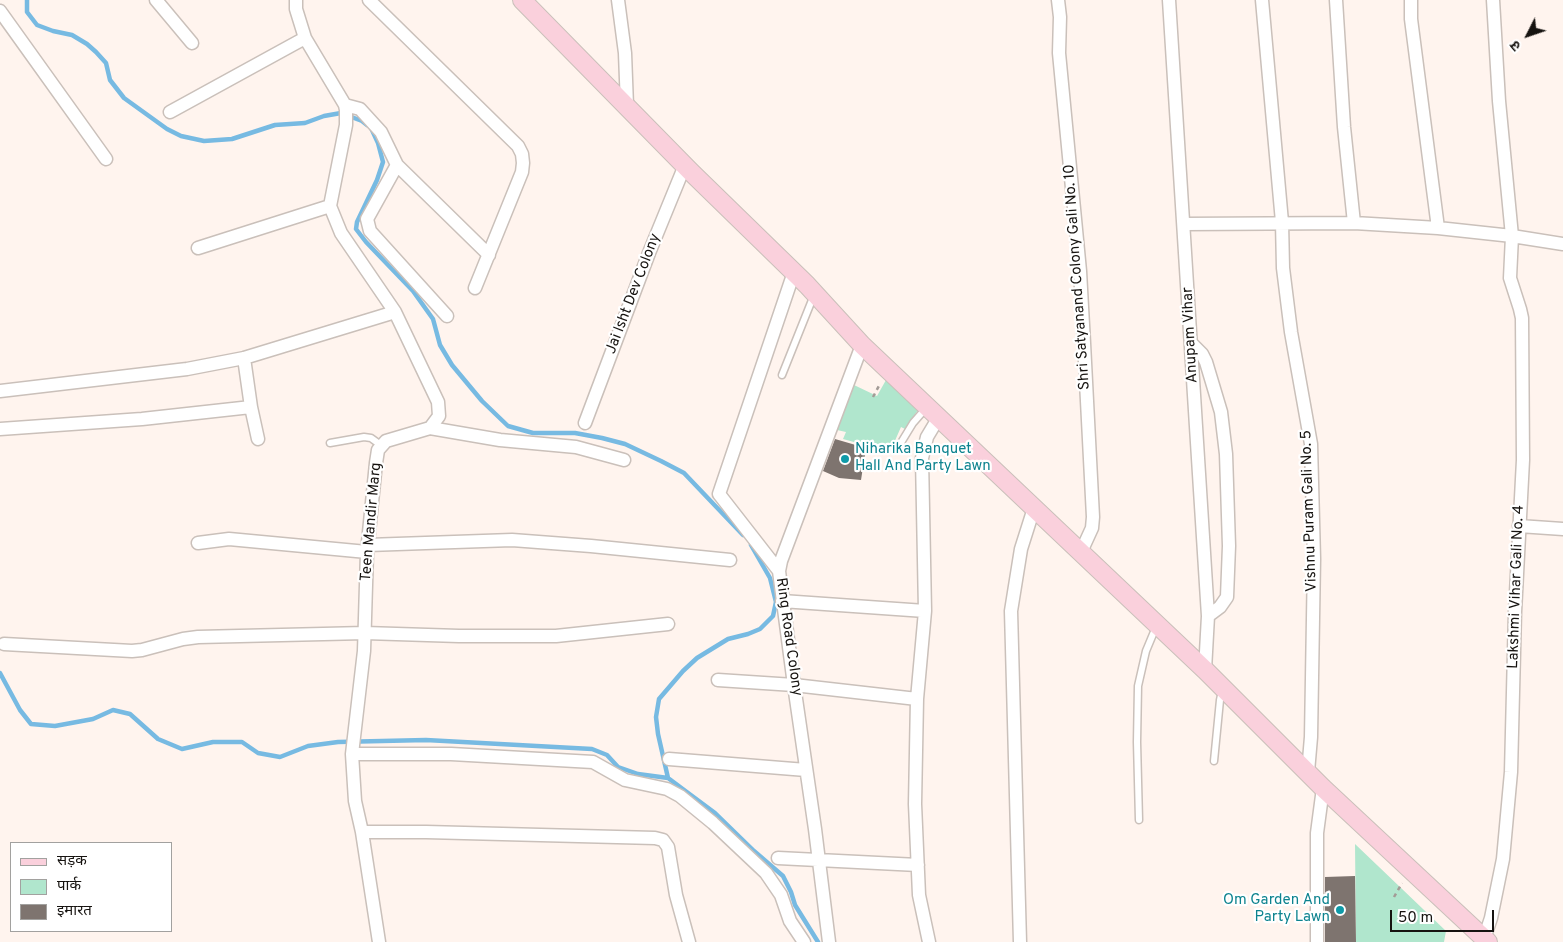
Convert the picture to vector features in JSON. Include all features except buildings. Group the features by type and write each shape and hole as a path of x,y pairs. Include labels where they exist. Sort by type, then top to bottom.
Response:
{"street":[{"path":"156,0 192,43"},
{"path":"296,0 296,9 305,38 346,107 346,125 330,206 341,233 395,312 438,402 439,416 430,428 500,440 576,447 624,460"},
{"path":"369,0 518,146 522,154 522,172 475,288"},
{"path":"618,0 625,53 627,106"},
{"name":"Shri Satyanand Colony Gali No. 10","path":"1058,0 1060,17 1059,53 1082,298 1093,508 1092,528 1081,552"},
{"name":"Vishnu Puram Gali No. 5","path":"1262,0 1282,222 1283,268 1291,332 1311,444 1314,559 1311,737 1308,772"},
{"path":"1336,0 1344,127 1354,223"},
{"path":"1411,0 1411,20 1438,228"},
{"name":"Lakshmi Vihar Gali No. 4","path":"1482,939 1491,918 1503,859 1511,772 1515,612 1523,460 1522,318 1510,278 1512,236 1499,101 1493,0"},
{"name":"Anupam Vihar","path":"1169,1 1208,616 1205,670"},
{"path":"528,3 685,165 794,272 862,345 1205,670 1323,788 1482,939"},
{"path":"0,11 106,159"},
{"path":"170,112 305,38"},
{"path":"346,107 360,109 381,132 397,165 489,255"},
{"path":"397,165 367,219 370,231 447,316"},
{"name":"Jai Isht Dev Colony","path":"585,423 649,253 685,165"},
{"path":"198,248 330,206"},
{"path":"1184,224 1354,223 1438,228 1563,244"},
{"path":"779,570 719,494 794,272"},
{"path":"0,391 187,369 244,358 395,312"},
{"path":"1192,344 1202,354 1206,362 1220,412 1226,454 1229,546 1227,596 1220,608 1208,616"},
{"name":"Ring Road Colony","path":"829,942 779,570 862,345"},
{"path":"244,358 258,439"},
{"path":"0,429 251,407"},
{"path":"929,942 919,894 915,804 917,699 925,611 922,458 933,412"},
{"name":"Teen Mandir Marg","path":"379,942 362,832 355,801 353,746 365,633 368,548 378,450 386,442 430,428"},
{"path":"1020,942 1012,611 1021,549 1034,508"},
{"path":"1519,526 1563,529"},
{"path":"198,543 229,539 368,548 512,540 730,560"},
{"path":"782,601 925,611"},
{"path":"4,644 132,651 198,637 365,633 459,636 556,636 668,624"},
{"path":"718,680 794,685 917,699"},
{"path":"353,746 593,762 625,780 667,789 680,796 707,818 766,873 781,895 790,921 804,942"},
{"path":"670,759 806,770"},
{"path":"1317,942 1317,833 1323,788"},
{"path":"362,832 655,838 663,840 668,847 676,895 689,942"},
{"path":"778,858 918,864"}],"lane":[{"path":"782,375 814,293"},
{"path":"900,449 902,441 913,423 933,412"},
{"path":"330,443 364,437 371,438 382,446"},
{"path":"1138,820 1138,686 1146,650 1157,625"},
{"path":"1214,762 1220,700 1223,688"}],"green space":[{"path":"886,380 918,410 905,429 901,427 890,452 843,439 846,432 837,430 854,385 877,396"},
{"path":"1355,844 1446,931 1444,942 1356,942"}],"waterway":[{"path":"27,0 27,12 37,25 72,35 87,44 106,63 110,80 124,98 167,129 181,136 204,141 232,139 275,125 305,123 324,116 341,113 362,121 367,125"},
{"path":"372,130 383,162 377,180 357,222 356,229 413,291 433,319 440,345 452,365 482,401 508,426 533,433 575,433 602,438 625,444 661,461 684,473 743,535"},
{"path":"751,545 770,578 776,602 773,616 760,629 728,639 697,658 683,671 659,699 656,717 658,734 668,778 715,813 783,876 795,905 818,942"},
{"path":"0,673 20,710 31,724 55,726 93,719 113,710 130,714 158,739 182,749 213,742 242,742 258,753 280,757 308,746 338,742 426,740 592,749 607,755 618,767 638,774 668,778"}],"place":[{"name":"Niharika Banquet Hall And Party Lawn","path":"845,459"},
{"name":"Om Garden And Party Lawn","path":"1340,910"}]}
